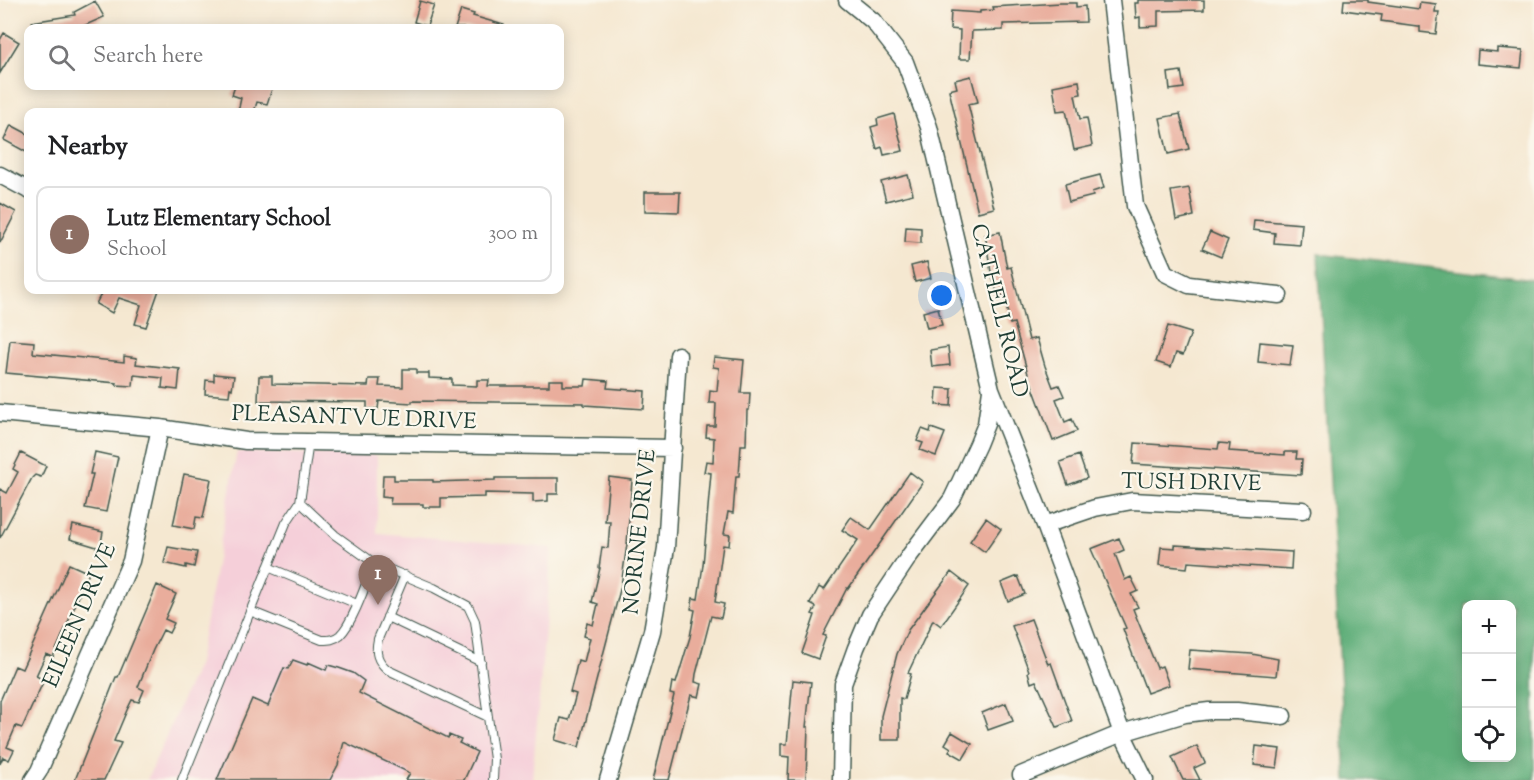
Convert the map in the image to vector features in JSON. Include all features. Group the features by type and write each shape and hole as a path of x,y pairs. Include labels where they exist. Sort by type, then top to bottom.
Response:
{"street":[{"name":"CATHELL ROAD","path":"847,0 873,21 905,62 929,127 991,389 1045,525 1122,733 1145,780"},
{"path":"1111,0 1136,206 1165,273 1190,285 1279,296"},
{"path":"0,175 24,188"},
{"name":"NORINE DRIVE","path":"608,780 652,631 666,548 678,355"},
{"path":"841,780 843,684 856,648 870,615 910,555 952,499 986,424 991,389"},
{"name":"PLEASANTVUE DRIVE","path":"1,415 160,428 246,441 673,448"},
{"name":"EILEEN DRIVE","path":"33,780 39,771 131,561 160,428"},
{"name":"TUSH DRIVE","path":"1045,525 1095,508 1132,501 1303,510"},
{"path":"1021,775 1122,733 1185,714 1237,711 1283,716"}],"lane":[{"path":"182,780 286,523 300,502 309,442"},
{"path":"300,502 335,535 374,562 434,588 468,606 475,621 481,662 494,759 493,780"},
{"path":"250,611 322,640 332,640 341,634 349,622 374,562"},
{"path":"268,567 357,604"},
{"path":"405,575 378,639 376,649 379,662 388,670 488,717"},
{"path":"387,617 481,662"}],"shaded area":[{"path":"237,452 377,455 377,533 552,548 532,780 147,780 198,663"}],"green space":[{"path":"1318,254 1534,280 1534,780 1346,780"}],"building":[{"path":"1138,0 1204,0 1204,10 1158,11 1158,26 1140,27 1140,17 1136,18 1135,3 1138,3"},
{"path":"1344,0 1368,0 1368,2 1419,9 1420,2 1436,4 1435,12 1439,12 1436,34 1420,32 1420,26 1381,21 1382,15 1343,10"},
{"path":"95,1 104,17 88,24 32,24 32,22 75,15 74,12"},
{"path":"420,1 434,5 428,24 414,22"},
{"path":"1076,3 1076,7 1085,6 1086,22 1003,24 1003,30 972,31 970,59 959,59 960,30 950,29 951,11 980,13 980,11 994,10 993,7"},
{"path":"461,10 501,24 456,24"},
{"path":"4,33 19,42 0,73 0,40"},
{"path":"1497,48 1523,50 1521,68 1477,64 1478,50 1497,52"},
{"path":"1181,71 1184,88 1170,90 1168,73"},
{"path":"971,76 978,102 968,104 994,208 978,212 949,90 957,88 955,80"},
{"path":"1079,81 1081,94 1075,95 1080,119 1087,118 1092,146 1074,150 1066,110 1057,111 1053,86"},
{"path":"234,90 272,90 267,104 257,102 255,108 239,108 241,98 232,95"},
{"path":"894,114 903,151 884,155 882,147 877,149 871,127 878,125 877,119"},
{"path":"1180,114 1189,149 1168,154 1160,118"},
{"path":"11,125 24,132 24,151 4,140"},
{"path":"908,175 913,194 886,201 881,182"},
{"path":"1100,175 1104,188 1092,192 1093,196 1069,202 1065,184"},
{"path":"1189,188 1194,216 1176,220 1171,191"},
{"path":"645,192 680,192 679,212 645,211"},
{"path":"0,203 16,212 0,243"},
{"path":"1254,220 1302,224 1300,245 1274,243 1275,233 1253,230"},
{"path":"906,227 921,228 921,243 905,242"},
{"path":"1000,232 1007,268 1011,267 1029,340 1037,338 1053,387 1059,385 1064,396 1056,399 1065,422 1072,419 1077,431 1053,441 1028,374 1014,323 1010,324 1004,295 998,297 991,272 987,248 991,247 987,246 985,235"},
{"path":"1210,232 1228,240 1221,257 1202,249"},
{"path":"927,262 931,278 915,282 911,266"},
{"path":"101,294 158,294 146,327 135,324 141,305 119,298 112,313 96,304"},
{"path":"938,308 942,325 927,328 923,312"},
{"path":"1168,326 1191,333 1183,355 1176,353 1171,367 1156,362"},
{"path":"10,340 34,342 33,353 124,362 124,356 137,358 136,364 180,369 178,390 162,388 163,378 134,375 133,386 6,373"},
{"path":"1260,342 1293,345 1290,365 1258,362"},
{"path":"948,347 950,365 932,367 930,350"},
{"path":"714,357 744,360 741,393 750,393 746,445 741,445 733,513 728,512 724,534 730,535 729,546 723,545 715,602 724,604 721,618 711,616 696,674 695,682 702,684 699,697 691,695 669,780 653,780 674,695 670,694 672,682 676,683 690,637 695,610 691,609 693,598 698,599 703,565 711,473 704,472 706,461 713,462 714,438 706,437 707,426 715,426 716,403 709,403 710,390 717,391 719,368 713,367"},
{"path":"403,369 416,369 416,373 429,373 429,378 452,379 452,385 477,386 477,380 489,380 488,386 549,386 549,380 563,380 563,386 585,386 586,379 608,381 607,388 645,391 644,409 584,405 584,403 379,401 378,409 367,409 367,402 258,401 259,376 272,376 272,384 368,386 369,379 380,379 379,386 403,387"},
{"path":"214,374 234,376 229,396 205,394 206,380 214,381"},
{"path":"937,388 952,389 951,406 936,405"},
{"path":"931,428 945,433 936,456 920,450 923,443 917,441 922,429 930,432"},
{"path":"1135,443 1218,449 1219,443 1230,444 1229,451 1285,455 1285,452 1297,452 1296,459 1302,459 1301,475 1133,464"},
{"path":"95,452 118,457 106,512 85,508 93,474 90,474"},
{"path":"21,453 46,466 41,477 35,475 32,478 0,538 0,489 7,493 18,472 13,469"},
{"path":"1079,455 1087,478 1068,485 1060,462"},
{"path":"910,472 923,482 847,588 823,635 826,636 818,659 802,653 815,615 812,614 816,607 810,604 819,587 824,590 858,540 842,530 851,517 870,530"},
{"path":"184,474 211,479 203,518 196,517 194,529 173,525"},
{"path":"383,475 394,475 394,480 433,480 433,482 495,480 495,478 558,478 558,494 548,494 548,501 533,502 533,494 485,493 485,497 441,498 441,507 423,507 423,504 390,504 391,498 382,497"},
{"path":"609,477 632,480 627,544 621,586 579,747 555,740 561,718 569,720 576,694 570,692 578,660 584,662 590,638 584,636 587,623 593,625 598,604 592,602 602,547 608,548 610,521 605,521"},
{"path":"986,518 1001,529 985,552 970,541"},
{"path":"73,525 103,532 100,548 70,539"},
{"path":"1119,538 1124,550 1115,554 1125,580 1131,577 1138,591 1131,594 1138,607 1133,609 1157,668 1162,666 1169,685 1147,693 1123,629 1126,628 1091,549"},
{"path":"1175,545 1292,552 1291,569 1188,562 1187,568 1159,565 1161,547 1175,548"},
{"path":"168,547 197,552 194,567 186,565 186,568 164,563"},
{"path":"69,564 89,573 53,657 46,654 36,676 44,680 22,728 16,726 7,747 14,750 9,760 3,757 0,764 0,701 15,666 22,669"},
{"path":"951,572 969,586 941,626 933,620 908,673 911,674 904,699 900,698 900,740 881,740 881,716 897,654 908,630"},
{"path":"1018,576 1025,594 1008,601 1001,583"},
{"path":"157,585 176,594 165,619 174,623 169,633 163,630 153,650 138,687 144,690 139,702 132,700 127,710 114,741 121,743 104,780 75,780 116,677 118,677"},
{"path":"1031,619 1048,664 1051,663 1072,721 1057,727 1036,681 1031,683 1029,671 1012,626"},
{"path":"1190,650 1252,654 1278,659 1276,676 1188,669"},
{"path":"293,660 307,665 308,662 326,670 328,665 353,673 364,681 359,693 448,738 449,735 461,740 459,743 477,752 464,780 406,780 410,773 344,742 338,765 330,780 217,780 252,699 268,706 284,668 288,669"},
{"path":"793,680 811,682 806,727 808,727 806,780 788,780 789,757 781,756 781,744 787,744"},
{"path":"1006,703 1013,721 988,730 982,713"},
{"path":"952,732 972,744 963,759 949,751 951,748 945,744"},
{"path":"1197,746 1205,763 1194,768 1200,780 1183,780 1172,757"},
{"path":"1256,746 1280,749 1277,768 1254,765"}],"place":[{"name":"Lutz Elementary School","path":"378,605"}]}
